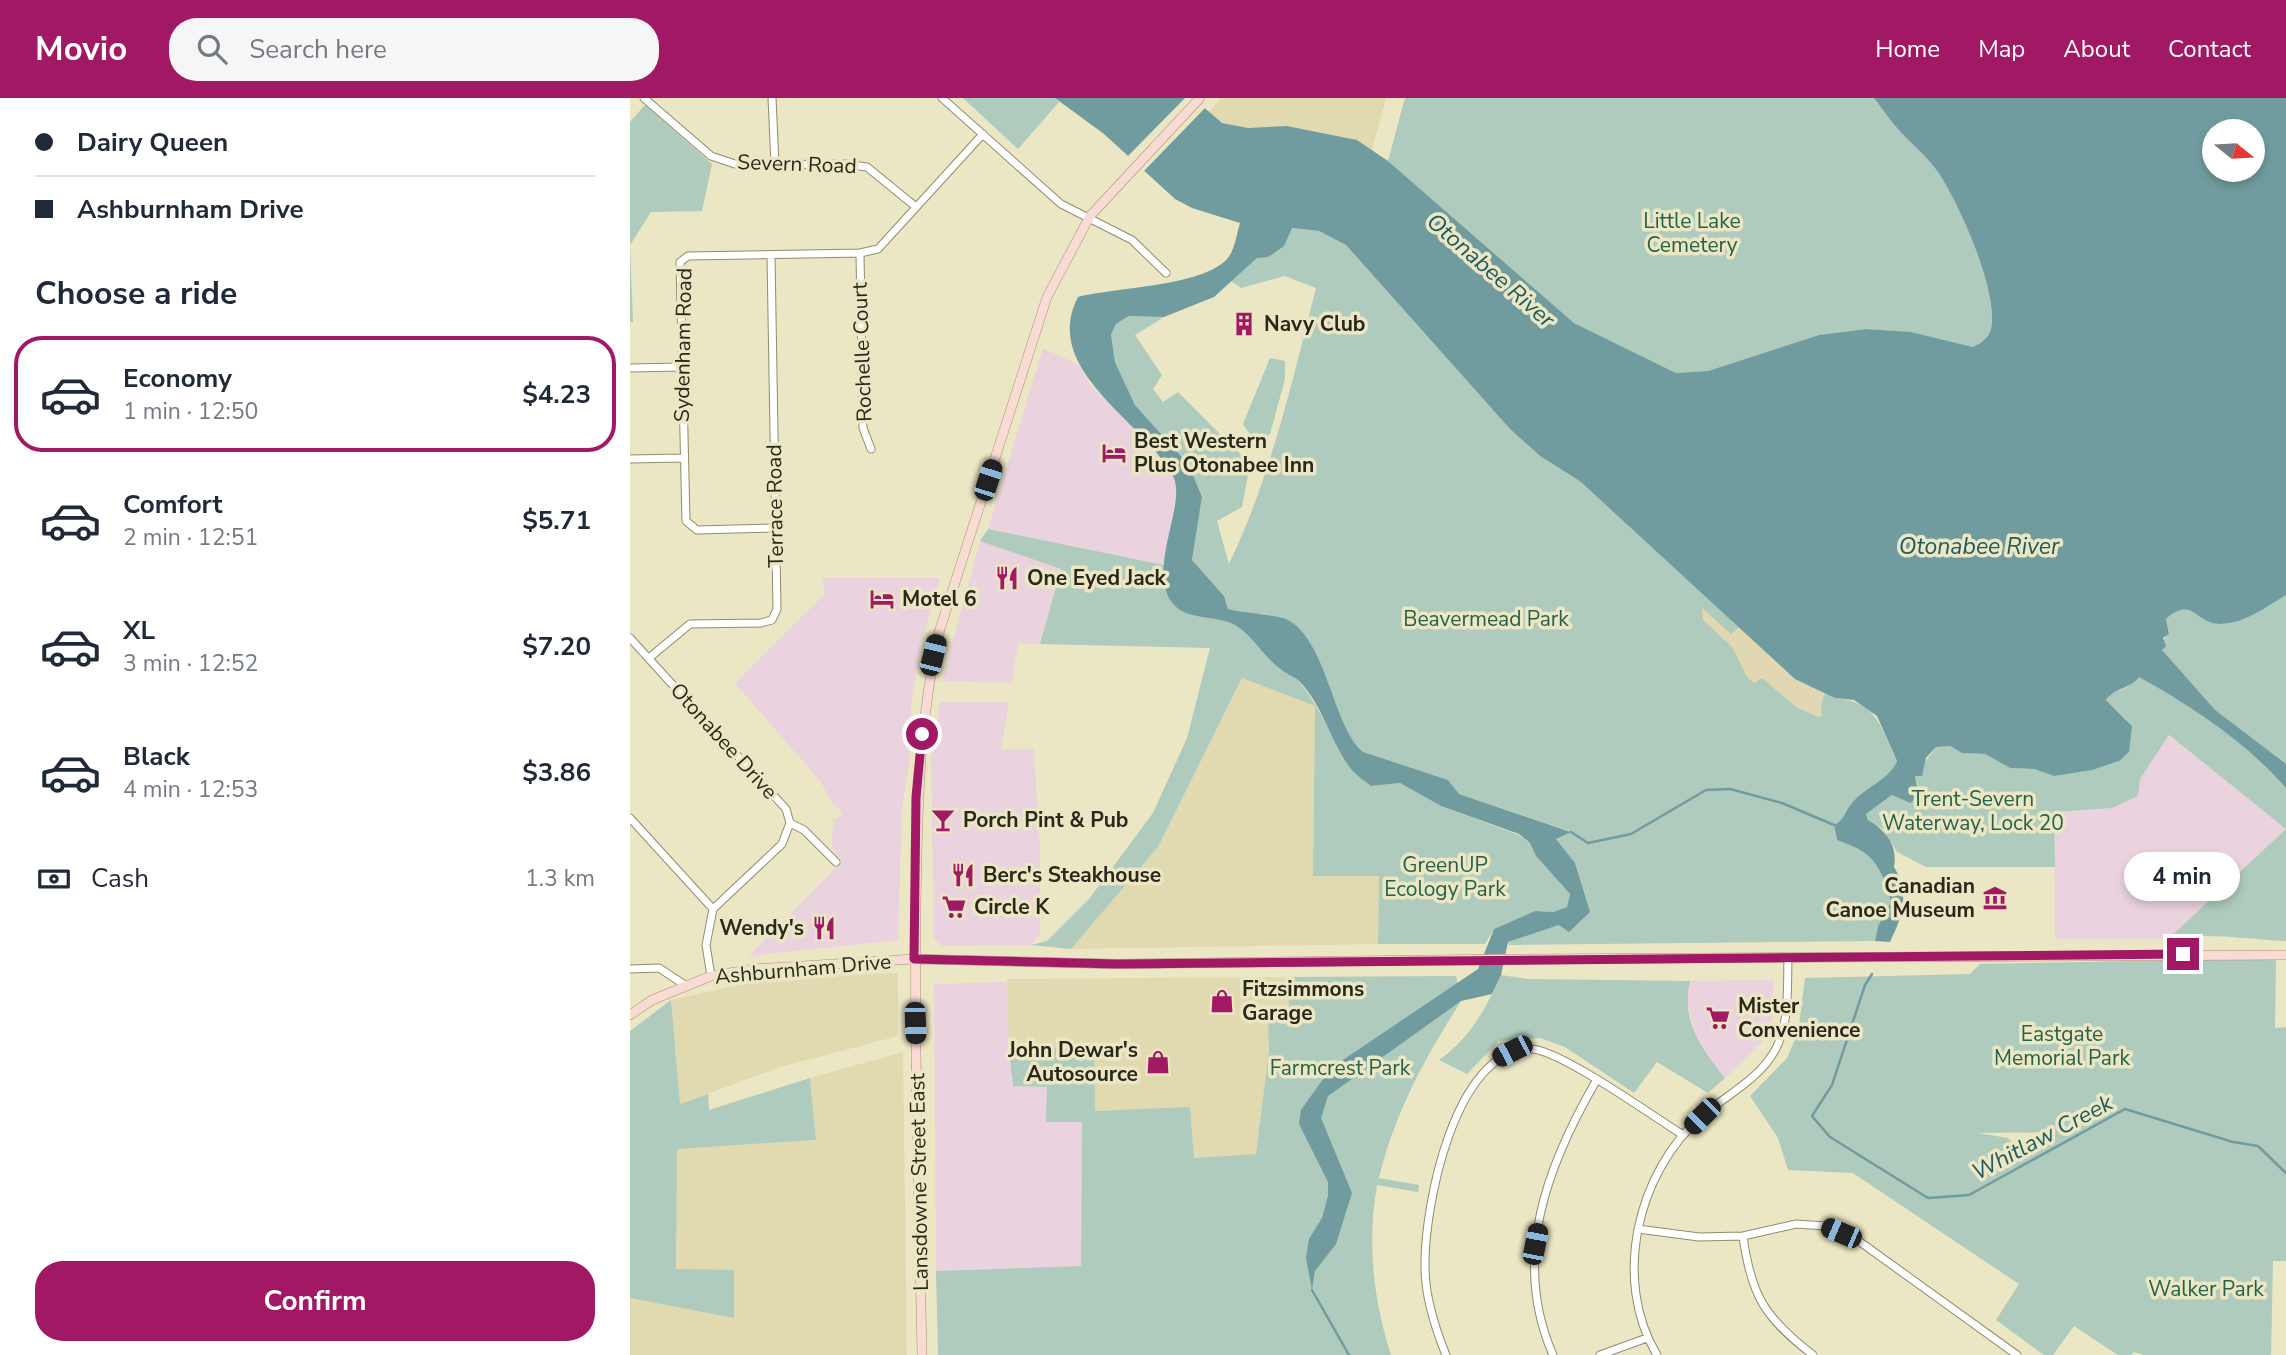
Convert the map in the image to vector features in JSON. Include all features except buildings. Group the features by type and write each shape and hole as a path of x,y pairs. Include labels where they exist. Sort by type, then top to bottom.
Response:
{"main road":[{"name":"Lansdowne Street East","path":"922,1355 914,959 916,797 930,668 1046,297 1090,216 1200,98"},
{"name":"Ashburnham Drive","path":"630,1015 685,985 711,976 754,969 914,959 1117,964 1479,959 2286,956"}],"street":[{"name":"Severn Road","path":"644,98 711,156 737,165 867,167 916,207"},
{"path":"772,98 775,164"},
{"path":"942,98 1061,204 1090,216 1132,240 1166,274"},
{"name":"Sydenham Road","path":"775,528 697,530 686,521 682,458 680,262 688,256 860,253 878,249 983,134"},
{"name":"Rochelle Court","path":"860,253 863,428 871,449"},
{"name":"Terrace Road","path":"649,658 690,624 761,623 772,620 777,609 771,256"},
{"path":"630,368 681,367"},
{"path":"630,459 682,458"},
{"name":"Otonabee Drive","path":"630,638 786,809 790,824 782,844 713,909"},
{"path":"630,818 713,909 706,945 711,976"},
{"path":"790,824 804,830 836,862"},
{"path":"1657,1355 1647,1338 1635,1280 1638,1229 1656,1177 1683,1135 1757,1072 1773,1054 1783,1032 1788,958"},
{"path":"630,969 659,968 685,985"},
{"path":"1446,1355 1436,1331 1425,1270 1427,1216 1437,1170 1459,1114 1478,1078 1494,1059 1512,1051 1533,1049 1557,1058 1683,1135"},
{"path":"1553,1355 1542,1329 1535,1288 1535,1244 1546,1183 1570,1126 1596,1081"},
{"path":"1638,1229 1699,1237 1743,1236 1796,1224 1826,1226 1846,1235 2017,1355"},
{"path":"1743,1236 1748,1272 1761,1302 1782,1331 1813,1355"},
{"path":"1600,1355 1647,1338"}],"shaded area":[{"path":"1221,98 1386,98 1372,150 1357,140 1310,130 1287,126 1248,128 1222,123 1208,113"},
{"path":"1043,348 1079,365 1090,385 1135,427 1173,475 1177,487 1164,565 988,529"},
{"path":"980,541 1061,569 1040,644 1018,643 1012,683 942,681"},
{"path":"823,578 940,578 921,644 911,704 909,764 902,807 898,940 749,956 842,861 832,848 833,820 843,814 832,802 820,781 735,683 824,595"},
{"path":"1242,678 1315,706 1313,876 1379,876 1378,944 1071,949 1158,847"},
{"path":"940,702 1009,702 1001,749 1034,749 1040,849 1040,933 1031,945 943,946 934,939 931,762"},
{"path":"2168,735 2286,829 2168,939 2055,939 2054,812 2112,808 2139,779"},
{"path":"898,973 898,1036 780,1067 680,1104 671,1000 770,978"},
{"path":"1289,977 1289,1020 1269,1021 1269,1049 1257,1154 1194,1158 1190,1108 1095,1111 1094,1047 1009,1049 1007,979"},
{"path":"1773,980 1773,1017 1761,1043 1725,1078 1697,1044 1686,998 1690,981"},
{"path":"1006,982 1013,1086 1047,1087 1082,1122 1081,1266 936,1271 934,984"},
{"path":"903,1052 907,1355 630,1355 630,1298 734,1318 676,1269 677,1149 816,1140 810,1078"}],"green space":[{"path":"963,98 1055,98 1059,102 1018,149"},
{"name":"Little Lake Cemetery","path":"1405,98 1874,98 1897,128 1934,166 1956,204 1975,248 1989,293 1992,313 1990,332 1973,347 1910,332 1866,329 1819,335 1708,371 1676,373 1574,323 1388,161"},
{"path":"645,105 712,164 702,211 651,212 630,245 630,122"},
{"name":"Beavermead Park","path":"1291,228 1319,231 1346,245 1510,429 1540,456 1581,482 1835,698 1860,705 1876,718 1897,761 1888,774 1858,797 1834,825 1837,840 1867,855 1879,869 1887,889 1891,902 1878,926 1875,941 1509,945 1508,942 1559,925 1580,881 1575,863 1556,839 1570,831 1459,794 1448,780 1363,753 1344,725 1320,663 1300,629 1286,619 1228,609 1224,596 1192,560 1202,497 1189,465 1135,405 1115,362 1111,335 1116,324 1129,316 1164,317 1135,335 1162,375 1153,389 1163,402 1178,392 1250,464 1242,507 1217,521 1229,564 1269,463 1316,288 1285,276 1241,288 1231,281"},
{"path":"630,245 633,322 630,322"},
{"path":"1270,358 1285,361 1285,379 1270,434 1256,443 1243,424"},
{"name":"GreenUP Ecology Park","path":"988,529 1164,565 1166,587 1171,601 1188,613 1224,620 1247,633 1273,662 1302,685 1311,698 1350,763 1371,786 1400,783 1441,806 1519,835 1530,843 1536,856 1570,894 1567,907 1553,912 1535,911 1494,929 1485,944 1378,944 1379,876 1313,876 1315,706 1242,678 1158,847 1071,949 1031,945 1047,941 1089,899 1153,813 1187,738 1210,648 1040,644 1061,569 980,541"},
{"name":"Trent-Severn Waterway, Lock 20","path":"2286,595 2286,829 2169,735 2140,779 2138,796 2112,808 2054,812 2055,867 1926,867 1897,852 1883,829 1868,820 1866,814 1892,795 1910,803 1915,776 1936,747 1950,746 1962,753 1985,754 2010,768 2034,769 2054,776 2119,761 2127,720 2106,700 2111,694 2127,687 2169,633 2166,619 2175,612 2188,610 2212,623 2229,623 2254,614"},
{"path":"2286,829 2286,941 2211,936 2168,939"},
{"path":"2276,958 2275,1028 2286,1027 2286,1261 2273,1261 2271,1355 2144,1355 2134,1352 2131,1355 2118,1355 2074,1326 2053,1355 2044,1355 1996,1320 2019,1284 1853,1173 1788,1170 1778,1138 1750,1096 1787,1058 1798,1033 1805,978 1970,974 1980,964","holes":["2050,1132 2027,1154 2020,1152 2008,1138 1978,1133"]},
{"path":"1501,975 1528,979 1690,981 1688,1009 1695,1034 1725,1078 1708,1093 1657,1062 1634,1093 1565,1047 1540,1038 1499,1041 1467,1074 1439,1060 1460,1042 1476,1022"},
{"name":"Farmcrest Park","path":"1456,976 1461,1001 1412,1086 1379,1178 1419,1185 1418,1192 1377,1185 1372,1250 1376,1292 1391,1355 938,1355 936,1271 1081,1266 1082,1122 1046,1122 1047,1087 1013,1086 1009,1049 1094,1047 1095,1111 1190,1107 1194,1158 1256,1154 1269,1051 1268,1021 1289,1020 1289,977"},
{"path":"671,1000 680,1104 708,1094 709,1110 810,1078 816,1140 677,1149 676,1269 734,1270 734,1318 630,1298 630,1031"}],"sand":[{"path":"1702,608 1731,634 1739,627 1795,679 1825,693 1821,704 1822,716 1818,717 1796,707 1762,678 1754,683 1747,677 1732,647 1703,620"}],"water":[{"name":"Otonabee River","path":"1055,98 1193,98 1222,123 1248,128 1287,126 1357,140 1388,161 1574,323 1676,373 1708,371 1819,335 1866,329 1911,332 1973,347 1988,335 1992,313 1989,293 1975,248 1947,186 1934,166 1897,128 1874,98 2286,98 2286,595 2254,614 2229,623 2212,623 2188,610 2175,612 2166,619 2169,634 2163,638 2166,646 2162,650 2215,710 2286,764 2286,788 2254,755 2218,726 2139,677 2106,700 2132,726 2129,752 2119,761 2092,770 2054,776 2034,769 2010,768 1985,754 1962,753 1950,746 1936,747 1926,758 1922,776 1915,776 1918,797 1910,803 1892,795 1866,814 1868,820 1889,839 1903,895 1901,914 1890,942 1875,941 1878,926 1891,902 1887,889 1879,869 1867,855 1837,840 1834,825 1858,797 1888,774 1897,761 1877,716 1854,700 1835,698 1795,679 1581,482 1540,456 1510,429 1346,245 1319,231 1292,228 1284,246 1268,257 1257,258 1214,297 1164,317 1129,316 1116,324 1111,335 1115,362 1135,405 1189,465 1202,497 1192,560 1224,596 1228,609 1286,619 1300,629 1320,663 1344,724 1363,752 1448,780 1459,794 1571,832 1556,839 1575,863 1590,912 1569,932 1559,925 1508,942 1501,975 1492,994 1461,1001 1328,1096 1321,1118 1352,1193 1336,1244 1315,1271 1312,1290 1306,1258 1309,1239 1322,1218 1328,1196 1328,1182 1299,1124 1301,1110 1331,1068 1478,969 1494,929 1535,911 1553,912 1567,907 1570,894 1536,856 1530,843 1519,834 1441,806 1400,783 1371,786 1353,771 1344,759 1315,702 1300,682 1273,663 1241,629 1224,621 1185,612 1170,600 1164,569 1175,502 1173,476 1159,456 1100,393 1084,371 1073,348 1070,323 1078,297 1182,280 1219,266 1230,255 1240,223 1192,208 1175,199 1104,134"}],"pier":[{"path":"1185,98 1198,98 1206,107 1142,173 1125,159"}],"waterway":[{"path":"1571,832 1588,843 1631,834 1706,790 1730,789 1782,803 1834,825"},
{"name":"Whitlaw Creek","path":"1872,974 1865,985 1832,1085 1812,1116 1830,1137 1928,1198 1969,1195 2125,1109 2233,1142 2258,1146 2286,1173"},
{"path":"1312,1290 1349,1355"}],"place":[{"name":"Navy Club","path":"1244,324"},
{"name":"Best Western Plus Otonabee Inn","path":"1114,453"},
{"name":"One Eyed Jack","path":"1007,578"},
{"name":"Motel 6","path":"882,599"},
{"name":"Porch Pint & Pub","path":"943,820"},
{"name":"Berc's Steakhouse","path":"963,875"},
{"name":"Canadian Canoe Museum","path":"1995,898"},
{"name":"Circle K","path":"954,907"},
{"name":"Wendy's","path":"824,928"},
{"name":"Fitzsimmons Garage","path":"1222,1001"},
{"name":"Mister Convenience","path":"1718,1018"},
{"name":"John Dewar's Autosource","path":"1158,1062"}],"route":[{"path":"922,734 916,797 914,959 1117,964 2183,954"}],"park label":[{"name":"Eastgate Memorial Park","path":"2062,1046"},
{"name":"Walker Park","path":"2206,1289"}]}
